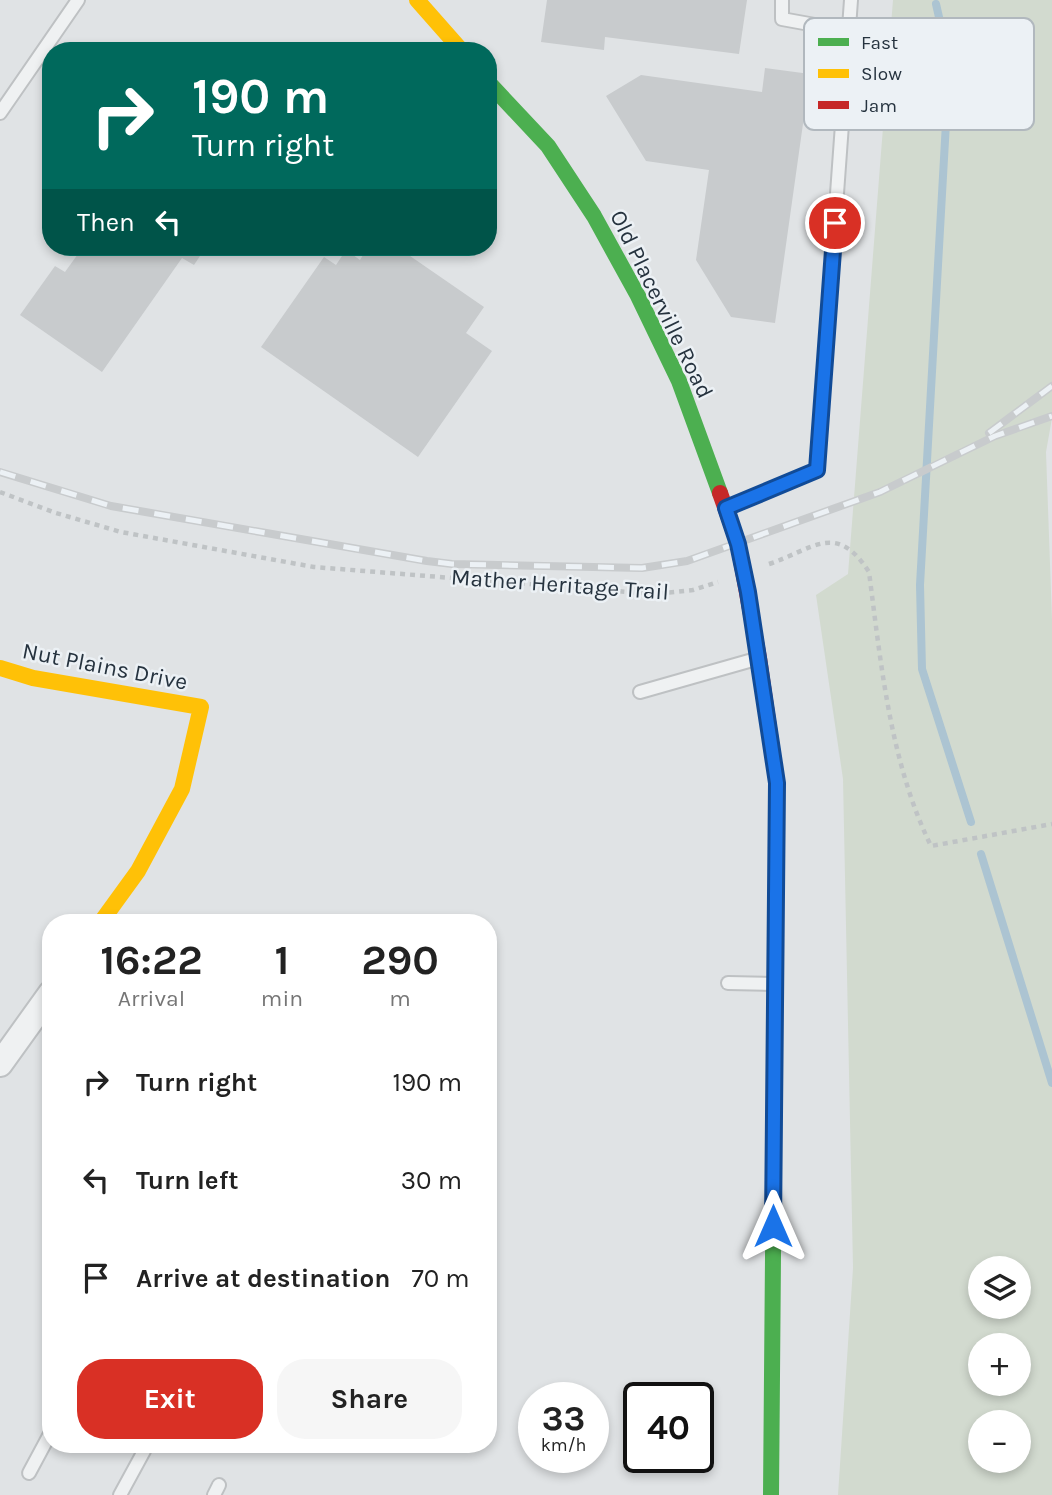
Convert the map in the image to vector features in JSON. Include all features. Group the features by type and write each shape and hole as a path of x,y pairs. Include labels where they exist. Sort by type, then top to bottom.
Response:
{"street":[{"path":"417,0 449,42"},
{"name":"Old Placerville Road","path":"497,92 548,146 594,216 638,296 679,381 726,508 744,573 777,783 771,1495"},
{"name":"Nut Plains Drive","path":"0,668 33,678 201,707 182,789 138,872 108,914"},
{"path":"0,1064 42,1006"}],"lane":[{"path":"49,42 78,0"},
{"path":"782,0 782,19 804,23"},
{"path":"849,18 851,0"},
{"path":"0,113 42,52"},
{"path":"726,508 817,470 841,130"},
{"path":"640,692 759,658"},
{"path":"728,983 774,984"},
{"path":"29,1473 42,1449"},
{"path":"120,1495 143,1453"}],"path":[{"name":"Mather Heritage Trail","path":"0,492 56,513 121,532 314,567 654,594 693,590 788,558 820,543 839,542 858,554 869,572 882,672 903,766 921,826 931,846 1052,824"}],"shaded area":[{"path":"893,0 1052,0 1052,418 1046,452 1052,620 1052,1495 838,1495 853,1268 843,779 816,595 848,574 883,130 1034,130 1034,18 892,18"}],"building":[{"path":"547,0 747,0 739,54 605,37 604,50 541,42"},
{"path":"765,68 804,73 804,117 775,323 731,317 696,260 709,170 646,161 606,96 641,75 762,92"},
{"path":"77,256 200,256 194,265 182,258 102,372 20,315 55,266 65,272"},
{"path":"342,256 354,256 360,260 362,256 410,256 484,307 466,333 492,351 418,457 261,347 324,257 336,265"}],"waterway":[{"path":"936,4 939,18"},
{"path":"946,130 920,585 922,669 971,822"},
{"path":"981,854 1052,1083"}],"railway":[{"path":"989,433 1052,386"},
{"path":"0,472 111,506 427,561 452,564 642,568 687,561 880,492 995,436 1052,416"}],"traffic: fast":[{"path":"497,92 548,146 594,216 638,296 679,381 720,493"},
{"path":"771,1495 776,898"}],"traffic: slow":[{"path":"417,0 454,42"},
{"path":"0,668 33,678 201,707 182,789 138,871 107,914"}],"traffic: jam":[{"path":"720,493 738,544 759,658 777,783 776,898"}],"route":[{"path":"773,1226 777,783 748,592 738,544 726,508 817,470 835,223"}]}
